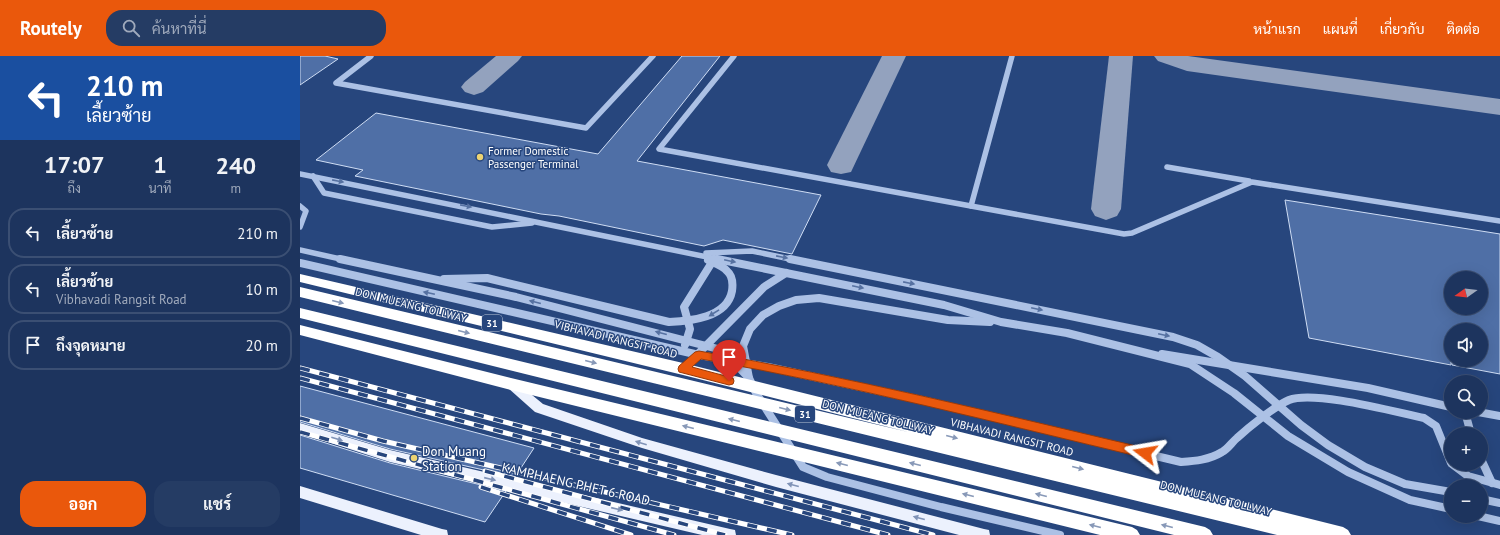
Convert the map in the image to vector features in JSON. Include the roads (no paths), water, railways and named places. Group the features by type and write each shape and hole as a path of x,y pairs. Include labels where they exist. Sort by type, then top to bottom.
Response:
{"highway":[{"name":"VIBHAVADI RANGSIT ROAD","path":"300,278 683,369 1343,535"},
{"name":"DON MUEANG TOLLWAY","path":"300,292 1309,535"},
{"name":"31","path":"300,313 1205,535"},
{"path":"300,330 511,384 1132,535"}],"main road":[{"path":"511,384 538,408 642,443 776,481 984,535"},
{"name":"KAMPHAENG PHET 6 ROAD","path":"300,428 390,456 723,534"},
{"path":"300,492 442,535"}],"lane":[{"path":"371,56 336,83 586,128 653,56"},
{"path":"734,56 659,149 1124,234 1132,233 1252,182"},
{"path":"971,206 1012,56"},
{"path":"1167,167 1252,182 1500,221"},
{"path":"300,174 944,305 1000,322"},
{"path":"313,176 324,193 366,202 492,227 534,222 687,254 715,262 727,270 733,284 729,298 720,309 709,316 686,322 669,322 487,278 432,280"},
{"path":"300,206 306,211 300,225"},
{"path":"300,250 432,280 516,297 722,350 749,378"},
{"path":"687,254 752,251 1173,337 1197,345 1218,357 1245,376 1300,425 1328,445 1365,467 1405,484 1444,491"},
{"path":"682,351 690,332 690,325 684,313 684,307 714,258"},
{"path":"300,263 699,355 768,367 926,401 1181,462 1203,460 1223,452 1238,437 1263,417 1289,400 1303,397 1332,399 1424,418 1436,426 1444,446"},
{"path":"683,369 699,355 731,319 764,287 786,272"},
{"path":"1060,535 926,504 826,477 803,467 756,393 749,378 743,346 750,329 763,315 779,306 796,300 819,298 948,320 1000,322 1067,333 1134,352 1190,364 1234,393 1288,436 1348,472 1410,500 1444,507"},
{"path":"1134,352 1177,355 1368,388 1444,405"},
{"path":"1488,414 1500,416"},
{"path":"1458,471 1496,484"},
{"path":"1488,471 1496,484"},
{"path":"1488,500 1500,503"},
{"path":"1488,518 1500,521"}],"railway":[{"path":"300,368 933,535"},
{"path":"300,378 888,535"},
{"path":"300,418 383,441 792,535"},
{"path":"300,432 674,535"},
{"path":"485,471 725,535"},
{"path":"481,487 631,535"}],"place":[{"name":"Former Domestic Passenger Terminal","path":"480,157"},
{"name":"Don Muang Station","path":"414,458"}]}
